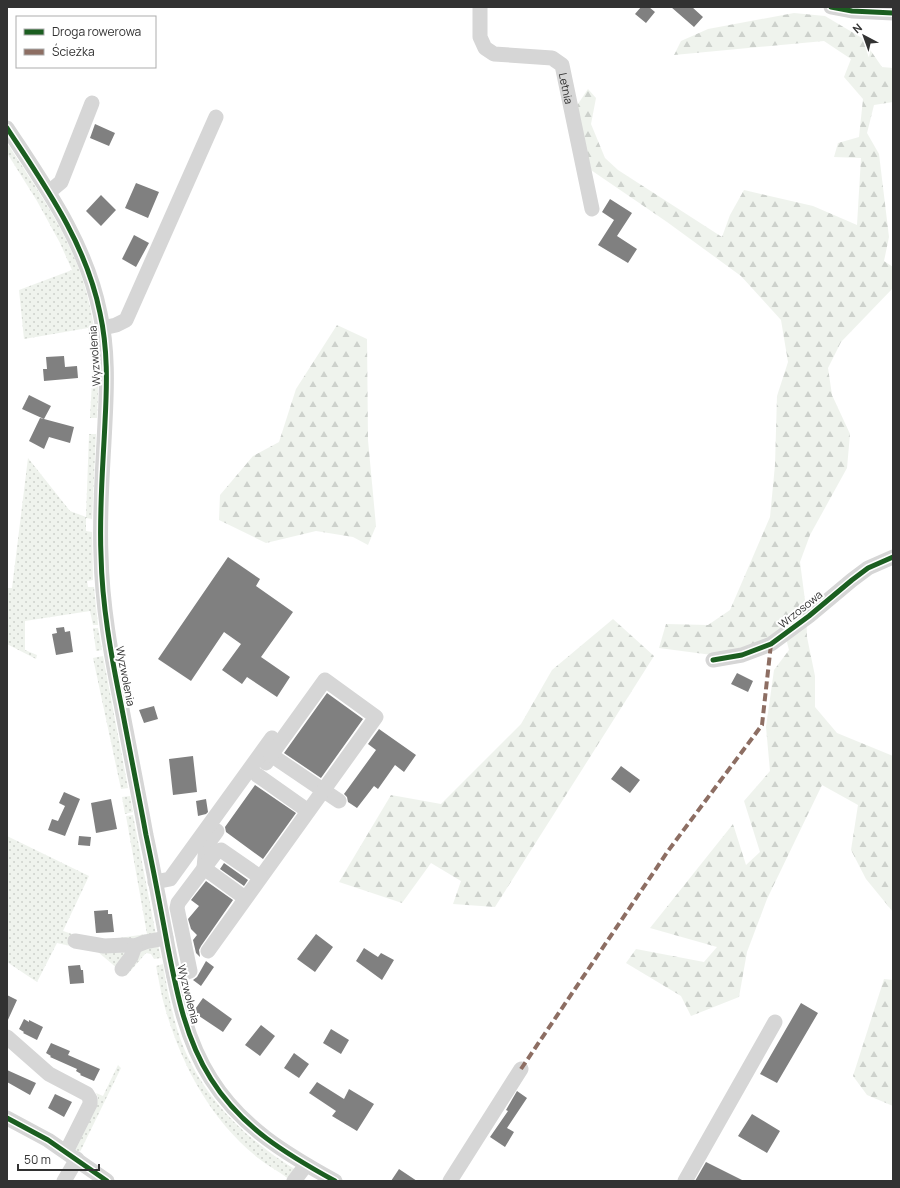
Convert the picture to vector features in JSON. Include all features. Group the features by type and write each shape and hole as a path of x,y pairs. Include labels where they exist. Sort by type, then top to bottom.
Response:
{"street":[{"name":"Letnia","path":"480,7 480,37 485,48 494,54 552,58 562,65 592,209"},
{"path":"831,7 852,12 893,13"},
{"path":"49,192 61,182 92,103"},
{"path":"103,328 116,325 126,320 216,117"},
{"name":"Wyzwolenia","path":"7,128 49,192 72,232 86,264 97,298 103,328 107,378 101,514 103,591 113,664 163,880 166,938 182,1012 190,1036 205,1069 218,1090 233,1108 258,1133 282,1151 334,1181"},
{"name":"Wrzosowa","path":"713,660 742,655 771,644 809,616 868,568 893,557"},
{"path":"187,890 177,883 163,880 320,673"},
{"path":"204,868 206,846 325,680 376,717 208,951"},
{"path":"271,755 339,801"},
{"path":"257,774 308,811"},
{"path":"174,976 190,972 177,908 181,898 217,851 221,850 260,877"},
{"path":"204,868 245,898"},
{"path":"75,941 104,946 135,946 145,942 166,938"},
{"path":"122,969 131,957 135,946"},
{"path":"685,1181 775,1022"},
{"path":"7,1037 49,1074 83,1091 89,1097 90,1104 71,1156 64,1181"},
{"path":"450,1181 521,1069"},
{"path":"7,1118 29,1129 107,1181"},
{"path":"294,1181 306,1165"}],"green space":[{"path":"794,13 825,16 862,38 882,67 893,68 893,102 874,105 867,133 879,154 889,237 884,261 893,267 893,288 841,342 828,368 832,395 850,434 847,468 810,535 800,562 806,608 807,637 815,676 815,707 837,733 893,756 893,912 866,879 851,850 858,805 822,785 767,899 747,952 739,997 691,1016 681,996 626,963 636,949 704,962 717,947 650,928 733,824 746,865 760,852 744,801 770,771 766,727 774,670 789,650 783,627 766,642 712,655 659,648 666,624 708,625 730,610 770,517 775,465 777,396 788,362 781,320 741,276 667,222 588,168 574,110 588,89 596,98 591,124 605,158 618,170 722,237 730,215 744,190 813,206 857,225 861,158 834,157 838,143 859,137 863,99 844,77 851,59 824,41 674,55 681,41 708,29"},
{"path":"7,143 56,220 72,252 85,287 90,306 96,343 98,380 97,418 90,418 93,362 88,328 24,339 19,290 72,270 60,243 37,201 7,153"},
{"path":"337,325 367,339 368,440 376,526 368,545 353,537 316,531 266,543 219,520 220,495 253,456 279,442 296,389"},
{"path":"89,434 96,434 92,519 86,518 86,531 92,532 93,580 87,581 88,587 94,587 98,625 93,625 90,611 25,621 25,650 37,655 36,659 7,644 7,588 12,588 28,458 70,511 86,517"},
{"path":"613,619 654,656 495,907 453,904 461,881 431,863 402,903 339,882 391,795 441,804 521,724 552,670"},
{"path":"93,628 98,628 102,650 96,651"},
{"path":"103,656 128,788 121,789 93,658"},
{"path":"130,796 133,812 125,814 122,797"},
{"path":"133,815 156,935 152,938 98,941 147,934 126,816"},
{"path":"7,836 89,876 63,931 72,934 69,944 127,953 118,969 98,952 57,943 37,982 7,962"},
{"path":"158,944 161,958 154,959 151,954 146,953 126,976 122,972 142,949"},
{"path":"163,964 170,1001 180,1038 200,1079 212,1097 242,1130 277,1158 296,1170 290,1180 258,1158 241,1143 212,1109 200,1090 189,1071 180,1050 165,1008 156,966"},
{"path":"884,979 893,980 893,1106 867,1095 853,1076"},
{"path":"118,1065 121,1068 78,1156 72,1148 98,1098 96,1093 103,1096"}],"building":[{"path":"641,7 649,7 655,12 646,23 635,14"},
{"path":"671,7 692,7 703,17 694,27"},
{"path":"95,124 115,133 109,146 90,138"},
{"path":"136,183 159,192 148,218 125,208"},
{"path":"101,195 116,210 101,226 86,211"},
{"path":"610,199 632,213 617,236 637,249 628,263 598,245 614,220 602,212"},
{"path":"134,235 149,243 136,267 122,259"},
{"path":"64,356 65,367 77,366 78,378 44,381 43,369 47,369 46,357"},
{"path":"29,395 51,406 44,419 22,409"},
{"path":"40,418 74,427 70,443 49,437 44,449 29,441"},
{"path":"228,557 260,579 256,586 293,612 261,657 290,677 277,697 247,677 242,684 222,670 241,644 224,632 191,681 158,659"},
{"path":"64,627 65,632 70,631 73,652 56,655 52,634 57,633 56,628"},
{"path":"737,673 753,681 748,692 731,684"},
{"path":"327,693 363,719 321,778 284,753"},
{"path":"154,706 158,719 144,723 139,710"},
{"path":"379,729 416,755 404,772 395,765 378,789 374,786 357,808 348,802 347,797 344,794 376,750 368,744"},
{"path":"193,756 197,792 173,795 169,759"},
{"path":"621,766 640,780 630,793 611,779"},
{"path":"255,785 296,813 263,859 226,832 225,827"},
{"path":"64,792 80,799 65,836 48,830 52,819 58,821 65,806 59,803"},
{"path":"111,799 117,829 96,833 91,803"},
{"path":"206,799 208,812 198,816 196,801"},
{"path":"79,836 91,837 90,846 78,845"},
{"path":"224,863 248,880 244,886 220,869"},
{"path":"206,881 233,900 201,946 199,950 200,957 196,953 193,940 197,935 191,929 188,919 199,906 191,900"},
{"path":"108,910 108,914 112,914 114,932 96,933 94,911"},
{"path":"316,934 333,947 315,972 297,959"},
{"path":"364,948 378,957 381,953 394,960 382,980 356,961"},
{"path":"206,961 214,967 201,986 193,980 197,977"},
{"path":"80,965 81,970 83,970 84,983 70,984 68,966"},
{"path":"7,995 17,1000 7,1022"},
{"path":"203,998 232,1019 223,1032 193,1012"},
{"path":"801,1003 818,1013 777,1083 760,1074"},
{"path":"24,1019 43,1027 37,1040 23,1033 24,1032 19,1029"},
{"path":"261,1025 275,1036 260,1056 245,1045"},
{"path":"331,1029 349,1040 341,1054 323,1043"},
{"path":"51,1043 70,1051 68,1055 100,1069 94,1081 80,1075 81,1074 76,1071 77,1069 50,1057 51,1056 46,1053"},
{"path":"294,1053 309,1064 299,1078 284,1068"},
{"path":"7,1070 36,1083 30,1095 7,1082"},
{"path":"317,1082 344,1099 349,1089 374,1104 357,1131 332,1116 336,1111 309,1093"},
{"path":"517,1091 527,1098 507,1128 514,1132 505,1147 490,1137 508,1111 506,1110"},
{"path":"55,1094 72,1102 64,1117 48,1108"},
{"path":"752,1114 780,1131 767,1153 738,1136"},
{"path":"706,1162 744,1181 695,1181"},
{"path":"399,1169 417,1181 391,1181"}],"marked path":[{"path":"521,1069 668,851 762,725 771,644"}],"cycle path":[{"path":"831,7 852,11 893,13"},
{"path":"7,128 36,172 74,239 94,287 103,327 106,367 106,408 100,522 105,611 114,667 171,965 189,1033 202,1064 211,1079 236,1111 250,1125 282,1150 335,1181"},
{"path":"713,660 742,655 771,644 809,616 868,568 893,557"},
{"path":"7,1118 48,1140 107,1181"}]}
